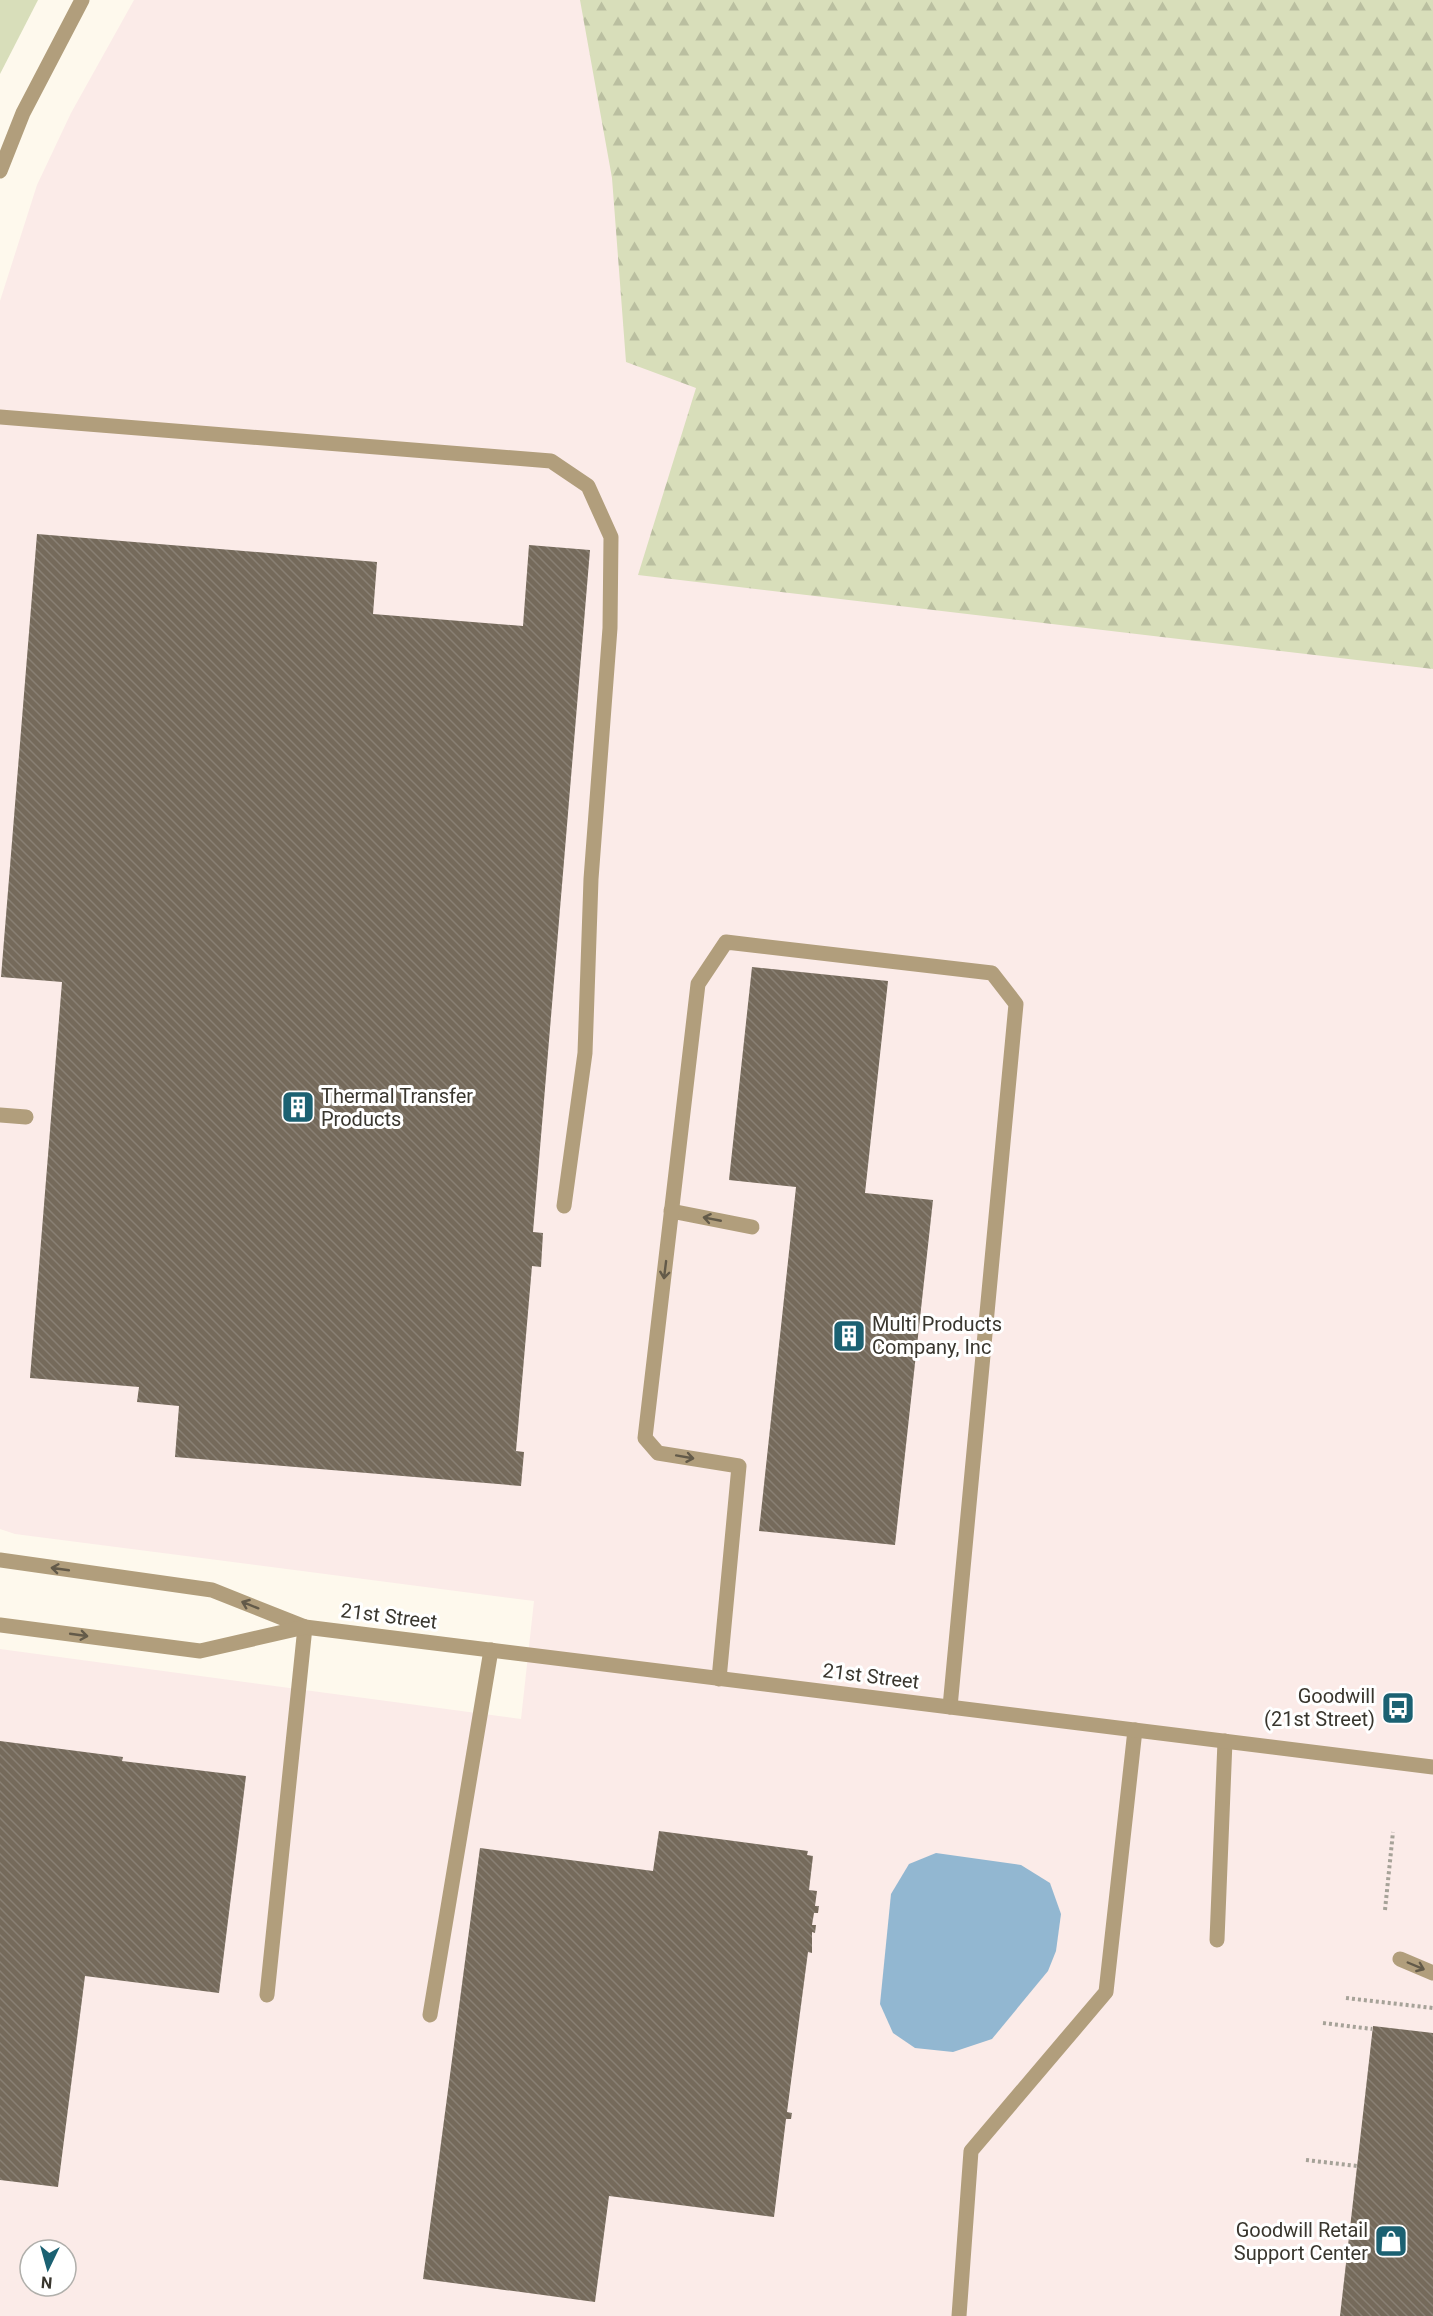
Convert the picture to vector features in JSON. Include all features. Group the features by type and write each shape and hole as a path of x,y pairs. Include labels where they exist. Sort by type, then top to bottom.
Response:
{"street":[{"path":"0,171 23,113 82,0"},
{"path":"0,417 551,461 588,486 611,537 610,628 591,879 585,1053 564,1206"},
{"path":"719,1678 739,1467 658,1453 645,1438 698,984 726,942 992,973 1016,1004 950,1707"},
{"path":"0,1115 26,1117"},
{"path":"671,1211 752,1227"},
{"name":"21st Street","path":"0,1560 212,1590 305,1627 1433,1767"},
{"name":"21st Street","path":"0,1625 200,1651 305,1627"},
{"path":"267,1995 305,1627"},
{"path":"430,2015 491,1650"},
{"path":"959,2316 971,2151 1106,1992 1135,1730"},
{"path":"1216,1940 1225,1742"},
{"path":"1400,1959 1433,1973"}],"path":[{"path":"1385,1910 1393,1832"},
{"path":"1346,1998 1433,2008"},
{"path":"1323,2023 1372,2029"},
{"path":"1306,2160 1357,2166"}],"shaded area":[{"path":"134,0 1433,0 1433,2316 0,2316 0,1649 521,1719 534,1601 15,1534 0,1529 0,301 37,185 71,113"}],"green space":[{"path":"0,0 38,0 0,74"},
{"path":"580,0 1433,0 1433,669 638,575 696,388 626,362 612,178"}],"water":[{"path":"936,1853 1021,1865 1050,1883 1061,1914 1056,1951 1048,1971 992,2039 953,2052 915,2048 893,2033 880,2004 891,1894 909,1864"}],"building":[{"name":"Thermal Transfer Products","path":"37,534 377,562 373,614 523,626 529,545 590,550 533,1232 543,1233 541,1267 532,1266 516,1451 524,1452 521,1486 175,1457 179,1406 137,1402 139,1387 30,1378 62,982 1,977"},
{"name":"Multi Products Company, Inc","path":"752,967 888,981 865,1193 933,1200 895,1545 759,1531 796,1187 729,1180"},
{"path":"0,1741 123,1757 122,1761 246,1776 219,1993 85,1976 58,2187 0,2180"},
{"path":"659,1831 808,1851 807,1855 813,1856 809,1890 817,1891 815,1906 819,1906 818,1913 814,1913 812,1925 816,1925 815,1933 812,1932 812,1953 808,1952 787,2112 792,2113 791,2119 786,2119 774,2217 609,2196 595,2302 423,2279 480,1848 653,1871"},
{"name":"Goodwill Retail Support Center","path":"1373,2026 1433,2033 1433,2316 1340,2316"}],"place":[{"name":"Thermal Transfer Products","path":"298,1107"},
{"name":"Multi Products Company, Inc","path":"849,1336"},
{"name":"Goodwill (21st Street)","path":"1398,1708"},
{"name":"Goodwill Retail Support Center","path":"1391,2241"}]}
